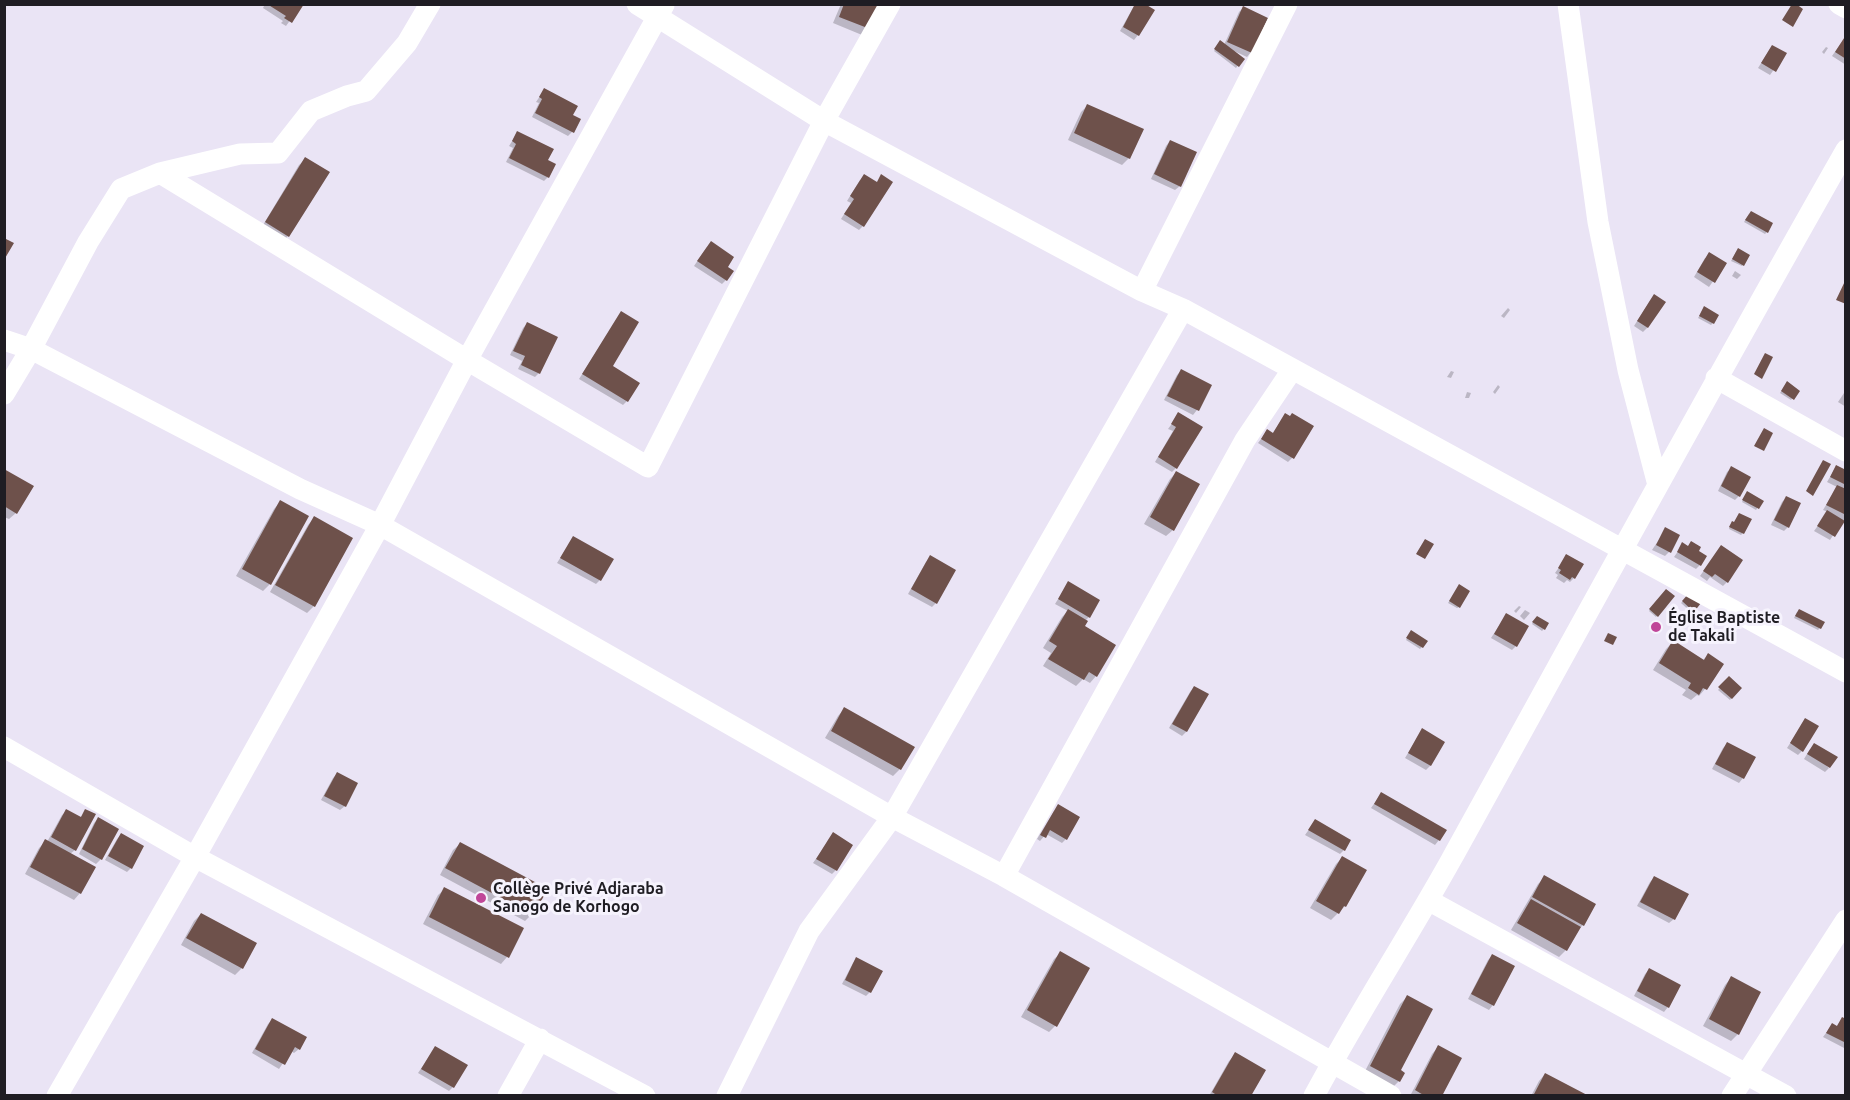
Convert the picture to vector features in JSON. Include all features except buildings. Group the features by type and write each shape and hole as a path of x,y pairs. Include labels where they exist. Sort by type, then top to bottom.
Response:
{"street":[{"path":"4,394 32,349 88,242 121,189 160,173 240,154 278,153 311,111 366,91 407,43 430,4"},
{"path":"637,4 661,11 824,121 1142,291 1183,309 1845,672"},
{"path":"160,173 648,467 824,121 890,4"},
{"path":"1142,291 1287,4"},
{"path":"1568,4 1598,222 1628,370 1658,485"},
{"path":"1839,4 1845,8"},
{"path":"57,1095 195,856 380,525 467,360 661,11"},
{"path":"1314,1095 1428,900 1716,378 1845,150"},
{"path":"728,1095 809,931 892,817 1183,309"},
{"path":"4,340 32,349 300,489 380,525 892,817 1004,876 1391,1095"},
{"path":"1004,876 1245,440 1292,370"},
{"path":"1716,378 1845,451"},
{"path":"4,747 195,856 645,1095"},
{"path":"1428,900 1786,1095"},
{"path":"1732,1095 1845,920"},
{"path":"508,1095 540,1040"}],"place":[{"name":"Église Baptiste de Takali","path":"1656,627"},
{"name":"Collège Privé Adjaraba Sanogo de Korhogo","path":"481,898"}]}
